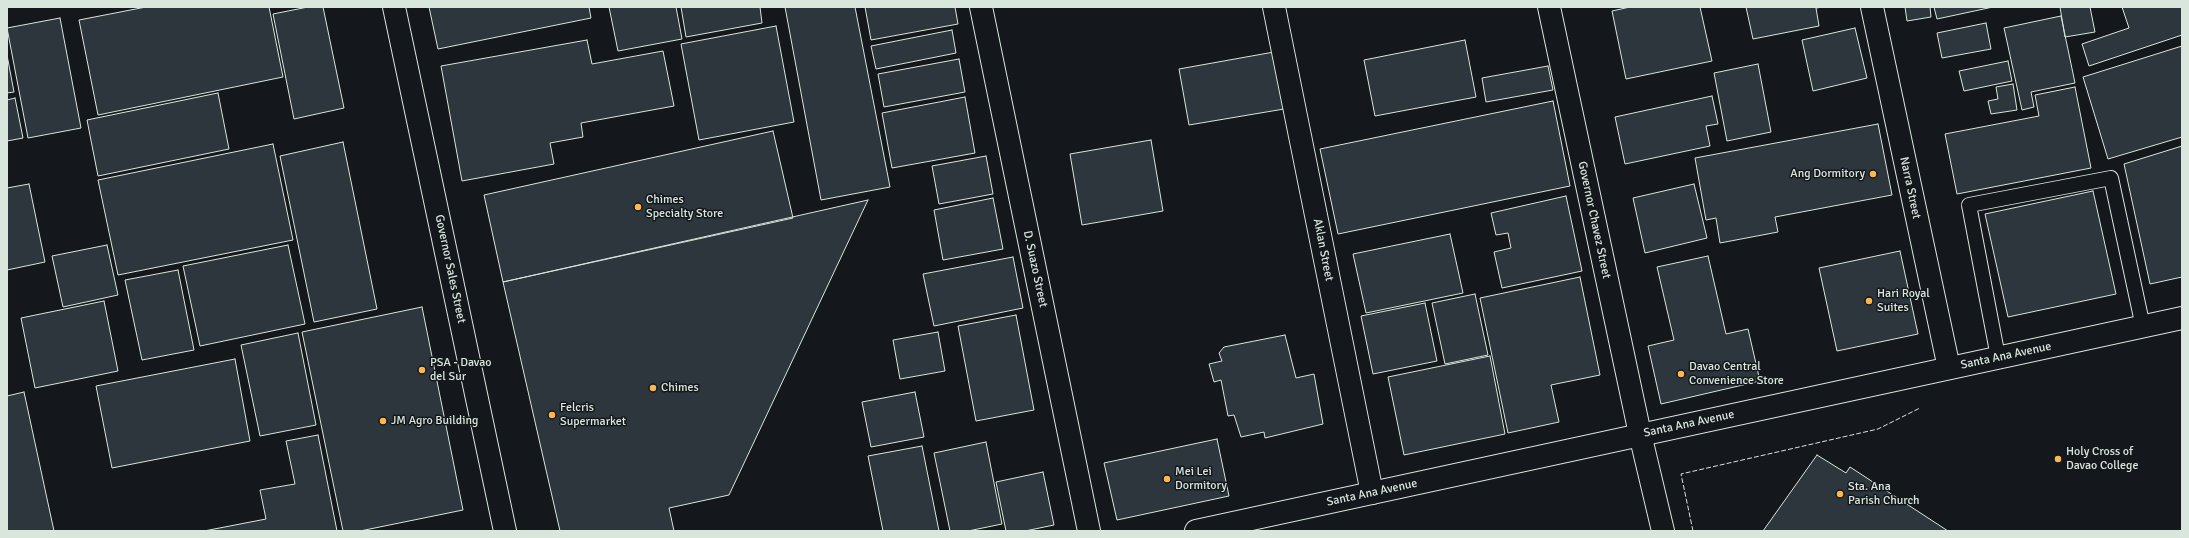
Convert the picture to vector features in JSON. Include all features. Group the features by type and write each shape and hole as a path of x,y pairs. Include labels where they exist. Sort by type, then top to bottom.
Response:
{"street":[{"name":"Governor Sales Street","path":"394,7 505,531"},
{"name":"D. Suazo Street","path":"981,7 1089,531"},
{"name":"Aklan Street","path":"1274,7 1372,493"},
{"name":"Governor Chavez Street","path":"1548,7 1640,434 1663,531"},
{"name":"Narra Street","path":"1872,7 1949,368"},
{"name":"Santa Ana Avenue","path":"1196,531 2182,318"}],"lane":[{"path":"1998,357 1969,206 2111,178 2143,327"}],"building":[{"path":"146,7 269,7 283,77 98,115 79,20"},
{"path":"308,7 323,7 344,108 294,119 273,14"},
{"path":"429,7 589,7 591,18 438,49"},
{"path":"609,7 676,7 682,39 618,51"},
{"path":"681,7 760,7 762,23 686,37"},
{"path":"785,7 855,7 890,187 821,200"},
{"path":"865,7 955,7 958,24 871,40"},
{"path":"1630,7 1700,7 1712,61 1626,79 1612,11"},
{"path":"1746,7 1823,7 1816,8 1819,26 1753,39"},
{"path":"1905,7 1930,7 1931,17 1907,21"},
{"path":"1934,7 1993,7 1937,19"},
{"path":"2060,7 2090,7 2095,32 2065,37"},
{"path":"2122,7 2182,7 2182,35 2089,66 2082,44 2129,28"},
{"path":"2061,16 2075,83 2031,92 2034,107 2022,110 2004,28"},
{"path":"60,18 81,128 28,138 7,28"},
{"path":"1986,23 1991,49 1942,58 1937,33"},
{"path":"776,26 794,122 699,140 681,44"},
{"path":"1855,28 1867,78 1813,91 1802,40"},
{"path":"952,30 956,53 876,69 871,46"},
{"path":"587,40 592,64 663,51 674,106 581,123 583,137 550,143 554,164 462,181 441,66"},
{"path":"1465,40 1476,97 1375,116 1364,60"},
{"path":"2182,46 2182,137 2108,159 2083,77"},
{"path":"1274,52 1284,109 1189,125 1179,69"},
{"path":"7,55 14,92 7,93"},
{"path":"959,59 965,92 884,107 878,74"},
{"path":"2008,61 2012,81 1964,91 1959,71"},
{"path":"1758,64 1771,132 1727,141 1714,73"},
{"path":"1548,66 1553,90 1486,102 1482,78"},
{"path":"2013,84 2017,110 1991,114 1988,101 1998,99 1996,87"},
{"path":"2075,87 2091,168 1957,194 1945,134 2039,116 2035,95"},
{"path":"218,93 229,149 98,176 87,120"},
{"path":"1712,96 1718,124 1706,126 1710,146 1625,164 1615,117"},
{"path":"965,97 975,153 892,168 882,113"},
{"path":"15,98 23,138 7,141 7,100"},
{"path":"1553,101 1570,186 1338,234 1320,149"},
{"path":"1878,124 1892,195 1775,217 1778,232 1720,243 1716,218 1706,220 1695,158"},
{"name":"Chimes Specialty Store","path":"773,131 793,218 503,282 484,195"},
{"path":"1151,140 1163,211 1082,225 1070,154"},
{"path":"343,142 377,309 314,322 280,156"},
{"path":"273,144 293,240 118,275 98,180"},
{"path":"2182,146 2182,277 2150,284 2124,164"},
{"path":"986,156 993,194 939,204 932,166"},
{"path":"29,184 45,262 7,270 7,188"},
{"path":"1694,184 1707,238 1645,253 1633,198"},
{"path":"2093,191 2116,294 2008,317 1985,214"},
{"path":"1566,196 1582,271 1502,288 1494,252 1511,248 1508,233 1496,235 1491,213"},
{"path":"993,198 1003,249 943,260 934,210"},
{"name":"Chimes","path":"868,200 729,495 669,508 674,531 560,531 503,282"},
{"path":"1450,234 1463,293 1366,313 1353,254"},
{"path":"107,245 118,295 63,307 52,256"},
{"path":"288,245 305,324 200,346 183,266"},
{"name":"Hari Royal Suites","path":"1900,251 1918,334 1837,351 1819,268"},
{"path":"1708,256 1726,334 1748,329 1760,381 1661,404 1648,346 1674,340 1657,267"},
{"path":"1013,257 1023,308 934,326 923,274"},
{"path":"178,270 194,350 142,360 125,280"},
{"path":"1580,277 1600,375 1551,385 1559,422 1508,433 1480,298"},
{"path":"1475,294 1488,355 1445,364 1432,303"},
{"path":"104,301 118,371 35,388 21,318"},
{"path":"1425,303 1437,361 1373,374 1361,316"},
{"name":"JM Agro Building","path":"422,307 463,510 360,531 343,531 302,332"},
{"path":"1016,315 1034,410 976,421 958,326"},
{"path":"938,332 945,371 900,379 893,340"},
{"path":"298,333 316,425 260,436 241,345"},
{"path":"1285,335 1296,378 1314,374 1323,424 1265,438 1264,432 1241,437 1234,415 1228,416 1221,380 1214,382 1209,364 1222,361 1219,353 1224,347"},
{"path":"1490,356 1505,434 1404,455 1388,377"},
{"path":"235,359 250,441 112,468 96,386"},
{"path":"24,392 54,531 7,531 7,396"},
{"path":"915,392 924,437 871,447 862,402"},
{"path":"318,435 337,531 204,531 266,519 260,490 295,484 286,441"},
{"name":"Mei Lei Dormitory","path":"1217,439 1229,496 1117,520 1104,463"},
{"path":"986,442 1002,524 968,531 950,531 934,453"},
{"path":"922,446 939,531 883,531 868,456"},
{"name":"Sta. Ana Parish Church","path":"1817,455 1846,473 1850,467 1948,531 1763,531"},
{"path":"1043,472 1054,525 1025,531 1006,531 996,482"}],"fence":[{"path":"1693,531 1681,474 1878,429 1920,408"}],"place":[{"name":"Ang Dormitory","path":"1873,174"},
{"name":"Chimes Specialty Store","path":"638,207"},
{"name":"Hari Royal Suites","path":"1869,301"},
{"name":"PSA - Davao del Sur","path":"422,370"},
{"name":"Davao Central Convenience Store","path":"1681,374"},
{"name":"Chimes","path":"653,388"},
{"name":"Felcris Supermarket","path":"552,415"},
{"name":"JM Agro Building","path":"383,421"},
{"name":"Holy Cross of Davao College","path":"2058,459"},
{"name":"Mei Lei Dormitory","path":"1167,479"},
{"name":"Sta. Ana Parish Church","path":"1840,494"}]}
